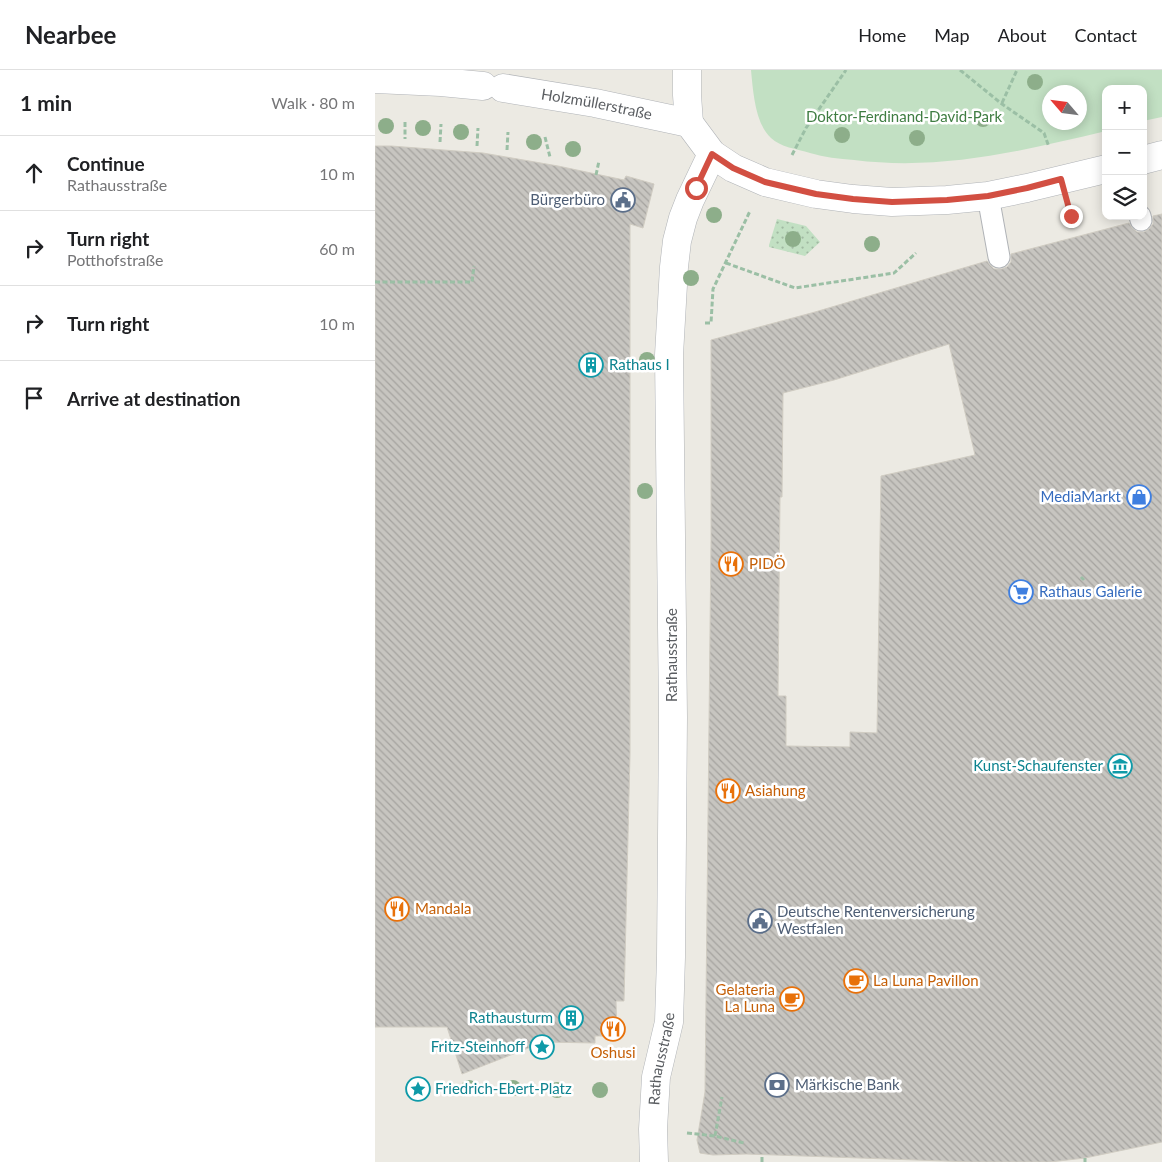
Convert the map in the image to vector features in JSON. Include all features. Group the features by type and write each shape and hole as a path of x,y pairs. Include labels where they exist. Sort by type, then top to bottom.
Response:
{"street":[{"path":"687,70 689,123 712,154 733,168 773,184 816,194 853,199 892,202 947,200 988,196 1102,170"},
{"name":"Holzmüllerstraße","path":"375,79 493,87 595,103 689,123"},
{"name":"Rathausstraße","path":"654,1162 653,1129 656,1077 669,1022 671,937 673,717 669,365 674,267 677,241 683,218 712,154"},
{"path":"1147,159 1162,156"}],"lane":[{"path":"988,196 999,257"}],"path":[{"path":"671,321 711,323 713,290 726,263 793,154 806,128 846,70"},
{"path":"960,70 1001,104 1043,132 1061,179"},
{"path":"1001,104 1017,70"},
{"path":"405,122 405,139"},
{"path":"440,142 441,124"},
{"path":"477,146 479,128"},
{"path":"507,132 507,150"},
{"path":"545,137 550,157"},
{"path":"597,174 599,161"},
{"path":"726,263 795,288 894,273 915,253"},
{"path":"375,282 473,282 474,266"},
{"path":"715,1136 722,1097"},
{"path":"762,1155 762,1162"}],"green space":[{"name":"Doktor-Ferdinand-David-Park","path":"751,70 1162,70 1162,117 1147,120 1147,85 1102,85 1102,132 1012,152 950,161 886,163 843,159 821,156 779,144 771,138 761,124 754,97"},
{"path":"777,219 806,226 820,242 805,256 769,247"}],"building":[{"path":"375,146 483,153 624,180 626,176 654,184 643,228 630,224 630,754 624,1001 616,1001 617,1036 595,1036 595,1043 544,1042 462,1074 447,1027 375,1027"},
{"name":"Rathaus Galerie","path":"1162,214 1162,1142 1085,1158 1050,1162 972,1162 746,1154 713,1155 700,1153 697,1140 705,1092 711,541 711,340 815,312 987,261 994,269 1002,269 1011,262 1011,254 1129,223 1137,232 1144,232 1153,224 1153,216","holes":["949,344 975,455 881,476 877,733 850,732 850,747 786,746 786,696 778,696 783,393 834,380"]}],"place":[{"name":"Bürgerbüro","path":"623,200"},
{"name":"Rathaus I","path":"591,365"},
{"name":"MediaMarkt","path":"1139,497"},
{"name":"PIDÖ","path":"731,564"},
{"name":"Rathaus Galerie","path":"1021,592"},
{"name":"Kunst-Schaufenster","path":"1120,766"},
{"name":"Asiahung","path":"728,791"},
{"name":"Mandala","path":"397,909"},
{"name":"Deutsche Rentenversicherung Westfalen","path":"760,921"},
{"name":"La Luna Pavillon","path":"856,981"},
{"name":"Gelateria La Luna","path":"792,999"},
{"name":"Rathausturm","path":"571,1018"},
{"name":"Oshusi","path":"613,1029"},
{"name":"Fritz-Steinhoff","path":"542,1047"},
{"name":"Märkische Bank","path":"777,1085"},
{"name":"Friedrich-Ebert-Platz","path":"418,1089"}],"route":[{"path":"696,188 712,154 733,168 765,182 816,194 892,202 988,196 1061,179 1071,216"}]}
